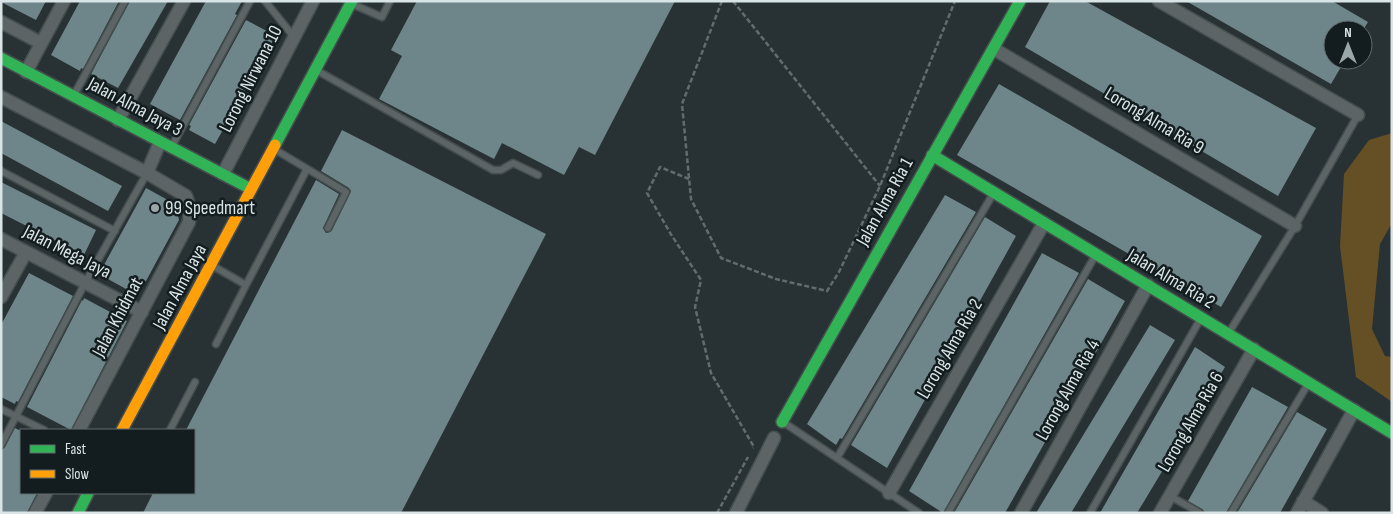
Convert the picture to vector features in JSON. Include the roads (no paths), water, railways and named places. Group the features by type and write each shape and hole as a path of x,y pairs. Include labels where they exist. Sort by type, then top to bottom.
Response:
{"street":[{"path":"26,72 64,1"},
{"path":"118,120 184,1"},
{"name":"Lorong Nirwana 10","path":"223,174 313,1"},
{"name":"Jalan Alma Ria 1","path":"782,422 1020,1"},
{"path":"1159,1 1358,115"},
{"name":"Jalan Alma Jaya","path":"123,429 352,2"},
{"path":"1,22 41,43"},
{"name":"Lorong Alma Ria 9","path":"994,49 1295,226"},
{"name":"Jalan Alma Jaya 3","path":"1,58 251,189"},
{"path":"1,97 147,173 165,145"},
{"name":"Jalan Alma Ria 2","path":"932,155 1392,433"},
{"name":"Jalan Khidmat","path":"80,429 189,222 190,208 186,196 147,173"},
{"name":"Lorong Alma Ria 2","path":"889,493 1044,222"},
{"name":"Jalan Mega Jaya","path":"1,239 142,312"},
{"path":"1,297 26,252"},
{"name":"Lorong Alma Ria 4","path":"1021,513 1148,285"},
{"name":"Lorong Alma Ria 6","path":"1160,513 1254,349"},
{"path":"1296,513 1354,410"},
{"path":"736,513 774,438"},
{"path":"35,513 45,494"},
{"path":"78,513 88,494"},
{"path":"1303,501 1322,513"}],"lane":[{"path":"73,96 125,1"},
{"path":"165,145 250,1"},
{"path":"266,1 294,37"},
{"path":"352,2 382,17 390,1"},
{"path":"315,69 493,170 501,170 513,163 538,175"},
{"path":"1228,334 1295,226 1358,115"},
{"path":"273,148 346,192 328,228"},
{"path":"216,344 308,169"},
{"path":"1,171 115,231"},
{"path":"1,445 85,282 147,173"},
{"path":"837,458 994,192"},
{"path":"948,513 1096,254"},
{"path":"212,265 246,285"},
{"path":"1090,513 1202,318"},
{"path":"171,429 195,382"},
{"path":"1231,513 1309,382"},
{"path":"1,409 42,429"},
{"path":"782,422 919,513"},
{"path":"1170,496 1200,513"}],"place":[{"name":"99 Speedmart","path":"155,208"}]}
